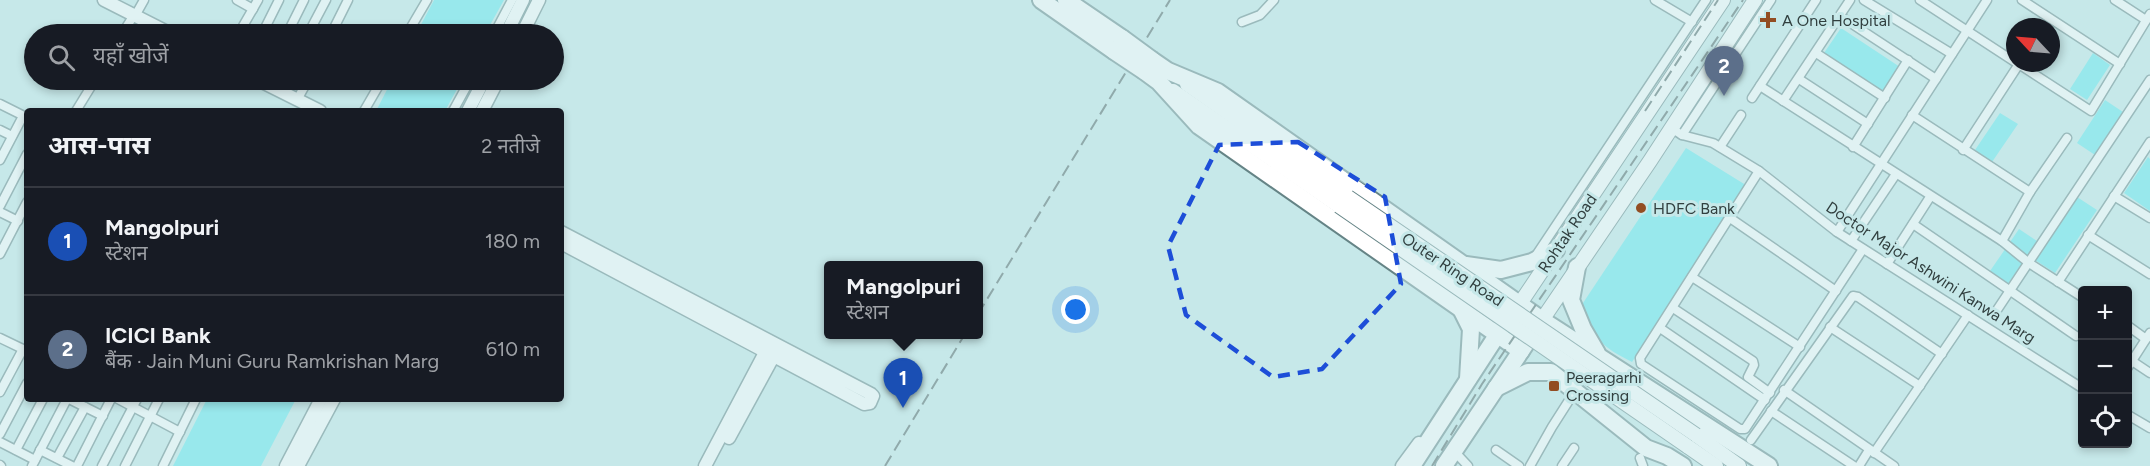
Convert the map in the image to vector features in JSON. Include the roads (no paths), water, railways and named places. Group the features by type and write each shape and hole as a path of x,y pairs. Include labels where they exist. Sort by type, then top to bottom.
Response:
{"highway":[{"name":"Outer Ring Road","path":"1041,0 1118,45 1164,76 1218,92 1519,305 1769,466"},
{"name":"Outer Ring Road","path":"1066,0 1118,45"},
{"name":"Outer Ring Road","path":"1164,76 1198,126 1521,351"},
{"path":"1462,265 1501,270 1532,262 1556,250"},
{"path":"1427,285 1448,255"},
{"path":"1577,267 1571,300 1583,329 1600,357"},
{"name":"Rohtak Road","path":"1412,466 1496,334 1519,305"},
{"path":"1462,309 1471,329 1468,380"},
{"name":"Rohtak Road","path":"1444,466 1542,320"},
{"path":"1496,388 1528,372 1551,372 1646,448 1667,456 1683,466"}],"main road":[{"name":"Rohtak Road","path":"1519,305 1556,250 1627,132 1723,0"},
{"name":"Rohtak Road","path":"1542,320 1577,267 1677,131 1755,0"},
{"name":"Outer Ring Road","path":"1164,76 1691,441 1739,466"},
{"name":"Outer Ring Road","path":"1691,441 1716,466"}],"street":[{"path":"104,0 151,24"},
{"path":"129,24 144,0"},
{"path":"237,0 256,4 244,24"},
{"path":"267,24 279,0"},
{"path":"292,24 304,0"},
{"path":"314,24 326,0"},
{"path":"336,24 348,0"},
{"path":"413,24 426,0"},
{"path":"499,24 512,0"},
{"path":"511,24 523,0"},
{"path":"527,24 539,0"},
{"path":"1242,22 1260,15 1274,0"},
{"path":"1655,0 1692,22"},
{"path":"1677,131 1771,0"},
{"path":"1752,99 1816,0"},
{"path":"1784,101 1850,0"},
{"path":"1864,0 1952,54"},
{"path":"1920,0 2006,56"},
{"path":"1837,232 1987,0"},
{"path":"2022,0 2120,64"},
{"path":"2031,72 2091,111 2148,17 2115,0"},
{"path":"1532,262 1627,132 1703,1"},
{"path":"1840,16 1936,79"},
{"path":"1816,53 1885,98"},
{"path":"1853,147 1908,60"},
{"path":"1963,150 2011,72"},
{"path":"1799,79 1868,124"},
{"path":"1993,316 2150,80"},
{"path":"1760,86 2002,241 2029,263 2078,294"},
{"path":"78,108 89,90"},
{"path":"278,90 314,108"},
{"path":"297,100 302,90"},
{"path":"366,108 376,90"},
{"path":"455,108 465,90"},
{"path":"470,108 479,90"},
{"path":"484,108 493,90"},
{"path":"0,104 24,116"},
{"path":"1720,147 1741,115"},
{"path":"1912,115 2030,192"},
{"path":"0,160 24,118"},
{"path":"0,130 12,136"},
{"name":"Doctor Major Ashwini Kanwa Marg","path":"1677,131 1713,143 1759,171 1837,232 2078,385"},
{"path":"2002,241 2030,192 2067,138"},
{"path":"2058,282 2149,147"},
{"path":"0,206 24,160"},
{"path":"1759,171 1640,360 1641,364 1742,429 1747,428 1863,249"},
{"path":"1851,241 1896,174"},
{"path":"2114,196 2150,218"},
{"path":"1887,264 1930,197"},
{"path":"0,254 24,208"},
{"path":"0,212 18,221"},
{"path":"1730,218 1836,291"},
{"path":"1913,224 2076,336"},
{"path":"0,232 9,237"},
{"path":"564,234 772,349 864,404 870,403 873,396 871,394 772,349 564,245"},
{"path":"2088,235 2150,274"},
{"path":"1692,277 1800,347"},
{"path":"1751,440 1852,296 1858,297 1942,354"},
{"path":"1673,308 1753,361 1754,365 1748,375 1749,379 1768,396"},
{"path":"1771,411 1857,466 1872,451 1920,386 1968,315"},
{"path":"1830,327 1920,386"},
{"path":"1660,328 1768,396"},
{"path":"2132,328 2148,336 2132,361"},
{"path":"1,341 24,351"},
{"path":"705,466 772,349"},
{"path":"714,466 772,349"},
{"path":"0,392 24,353"},
{"path":"2132,365 2150,373"},
{"path":"0,434 24,389"},
{"path":"1784,390 1894,466"},
{"path":"1530,466 1575,391"},
{"path":"16,450 41,402"},
{"path":"0,442 34,463 66,402"},
{"path":"74,402 103,416"},
{"path":"40,450 75,466 110,402"},
{"path":"125,466 157,402"},
{"path":"163,466 195,402"},
{"path":"286,466 319,402"},
{"path":"298,466 332,402"},
{"path":"102,466 135,403 150,416 180,432"},
{"path":"57,459 85,407"},
{"path":"2132,418 2150,428"},
{"path":"1402,466 1419,443 1436,428"},
{"path":"1562,466 1574,448"},
{"path":"1496,450 1519,466"},
{"path":"1454,451 1468,466"}],"railway":[{"path":"983,306 1170,0"},
{"path":"1645,111 1718,0"},
{"path":"1432,466 1482,384 1743,0"},
{"path":"885,466 962,339"}],"place":[{"name":"A One Hospital","path":"1768,20"},
{"name":"ICICI Bank","path":"1724,96"},
{"name":"HDFC Bank","path":"1641,208"},
{"name":"Peeragarhi Crossing","path":"1554,386"},
{"name":"Mangolpuri","path":"903,408"}]}
